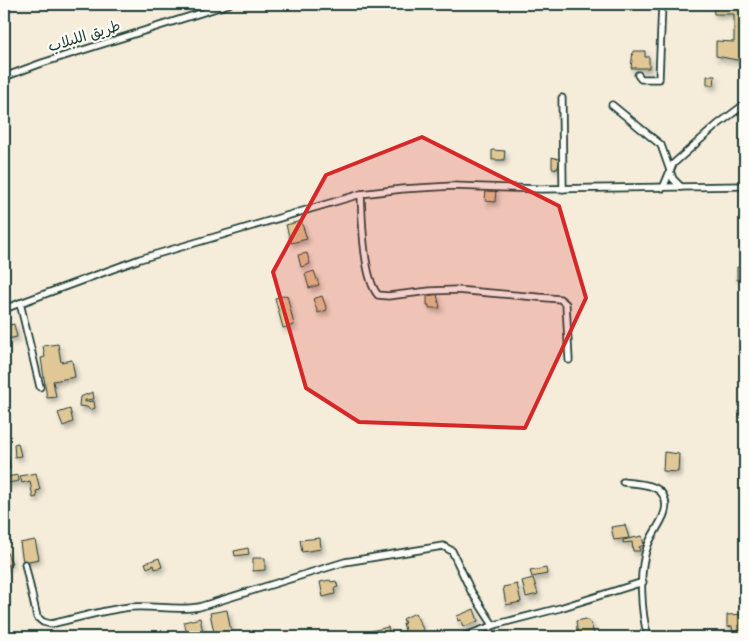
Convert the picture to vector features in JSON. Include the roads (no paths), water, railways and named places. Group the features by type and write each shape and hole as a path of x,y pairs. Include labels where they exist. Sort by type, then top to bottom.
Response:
{"street":[{"name":"طريق اللبلاب","path":"4,77 42,63 229,4"},
{"path":"638,75 641,79 660,79 662,4"},
{"path":"562,98 563,189"},
{"path":"663,188 674,164 745,104"},
{"path":"612,105 661,145 673,179 681,188"},
{"path":"4,309 140,259 361,194 453,186 563,189 745,186"},
{"path":"361,194 366,262 374,291 378,295 388,296 456,290 560,299 566,304 569,360"},
{"path":"20,303 40,387"},
{"path":"4,450 6,466"},
{"path":"623,482 655,488 663,496 665,503 663,517 653,533 643,563 644,618 648,637"},
{"path":"25,564 37,616 43,622 51,624 132,607 200,608 345,562 443,546 452,551 471,591 493,625"},
{"path":"462,637 493,625 560,608 643,582"}]}
